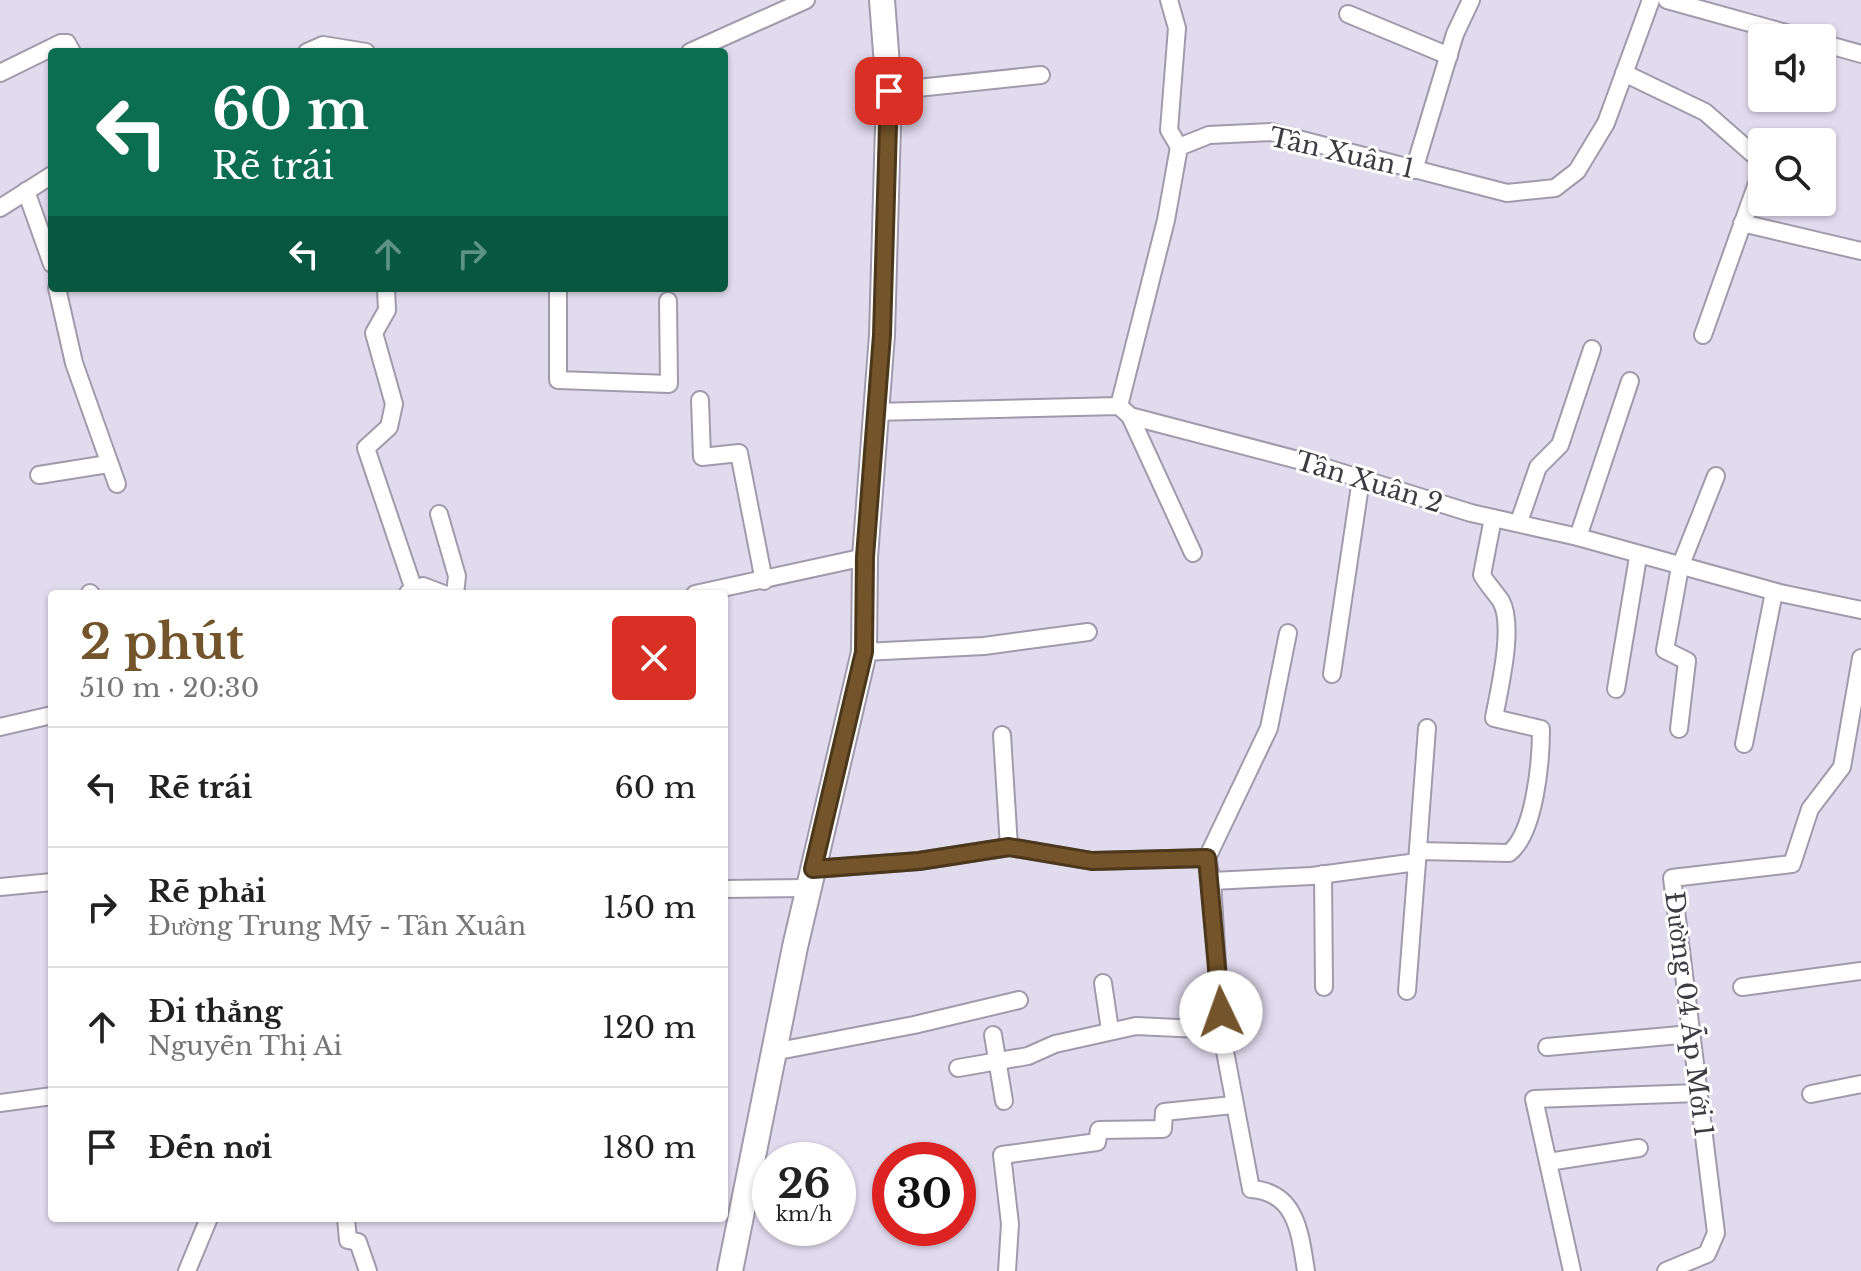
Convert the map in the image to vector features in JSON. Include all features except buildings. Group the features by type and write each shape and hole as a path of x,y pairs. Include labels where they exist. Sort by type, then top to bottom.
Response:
{"street":[{"path":"722,45 806,0"},
{"path":"730,1271 773,1052 864,652 865,557 873,412 882,335 889,91 882,0"},
{"path":"1169,0 1177,28 1169,130 1179,147 1125,411 1193,553"},
{"path":"1414,170 1449,56 1471,0"},
{"name":"Tân Xuân 1","path":"1179,147 1209,135 1271,132 1507,193 1555,188 1577,171 1599,135 1651,0"},
{"path":"1667,0 1754,24"},
{"path":"1348,14 1449,56"},
{"path":"51,48 61,43 67,43 70,48"},
{"path":"316,48 323,45 341,48"},
{"path":"1836,47 1861,54"},
{"path":"0,73 48,49"},
{"path":"1624,73 1705,112 1748,150"},
{"path":"889,91 1041,75"},
{"path":"0,208 48,177"},
{"path":"26,191 48,253"},
{"path":"1703,335 1748,207"},
{"path":"1742,223 1861,251"},
{"path":"58,292 74,363 117,484"},
{"path":"389,292 387,310 374,333 394,404 389,427 366,448 409,590"},
{"path":"558,292 558,380 669,384 668,301"},
{"path":"1519,522 1538,467 1560,445 1592,349"},
{"path":"1578,537 1630,381"},
{"path":"700,400 702,457 739,453 764,581"},
{"name":"Tân Xuân 2","path":"873,412 1125,411 1493,518 1578,537 1638,557 1774,592 1861,610"},
{"path":"39,475 108,464"},
{"path":"1679,729 1687,661 1665,650 1680,567 1716,476"},
{"path":"1332,674 1361,479"},
{"path":"439,514 457,576 455,590"},
{"path":"1212,881 1323,874 1417,856 1509,853 1518,846 1532,809 1541,729 1494,718 1503,665 1505,619 1501,601 1482,575 1493,518"},
{"path":"716,590 865,557"},
{"path":"1616,689 1638,557"},
{"path":"414,590 423,586 434,590"},
{"path":"1744,744 1774,592"},
{"path":"864,652 984,646 1088,632"},
{"path":"1288,633 1269,728 1207,858 1212,881 1221,1030 1251,1189 1267,1190 1294,1213 1306,1271"},
{"name":"Đường 04 Ấp Mới 1","path":"1666,1271 1707,1254 1716,1233 1672,878 1792,864 1810,809 1842,767 1861,658"},
{"path":"0,727 48,716"},
{"path":"1407,991 1427,728"},
{"path":"1002,735 1009,847"},
{"path":"728,889 811,879 1009,847 1092,861 1207,858"},
{"path":"1323,874 1324,987"},
{"path":"0,887 48,882"},
{"path":"1742,987 1861,971"},
{"path":"1103,983 1110,1030"},
{"path":"773,1052 914,1025 1019,1000"},
{"path":"958,1068 999,1062 1110,1030 1136,1026 1221,1030"},
{"path":"1547,1047 1691,1034"},
{"path":"993,1035 1004,1101"},
{"path":"1811,1094 1861,1084"},
{"path":"1572,1271 1534,1099 1698,1093"},
{"path":"0,1103 48,1097"},
{"path":"1007,1271 1010,1224 1002,1155 1097,1142 1099,1130 1163,1129 1164,1112 1233,1105"},
{"path":"1548,1162 1639,1148"},
{"path":"187,1271 207,1222"},
{"path":"346,1222 348,1240 358,1242 368,1271"}],"route":[{"path":"889,91 882,335 873,412 865,557 864,652 813,869 919,861 1009,847 1092,861 1207,858 1212,881 1221,1012"}]}
